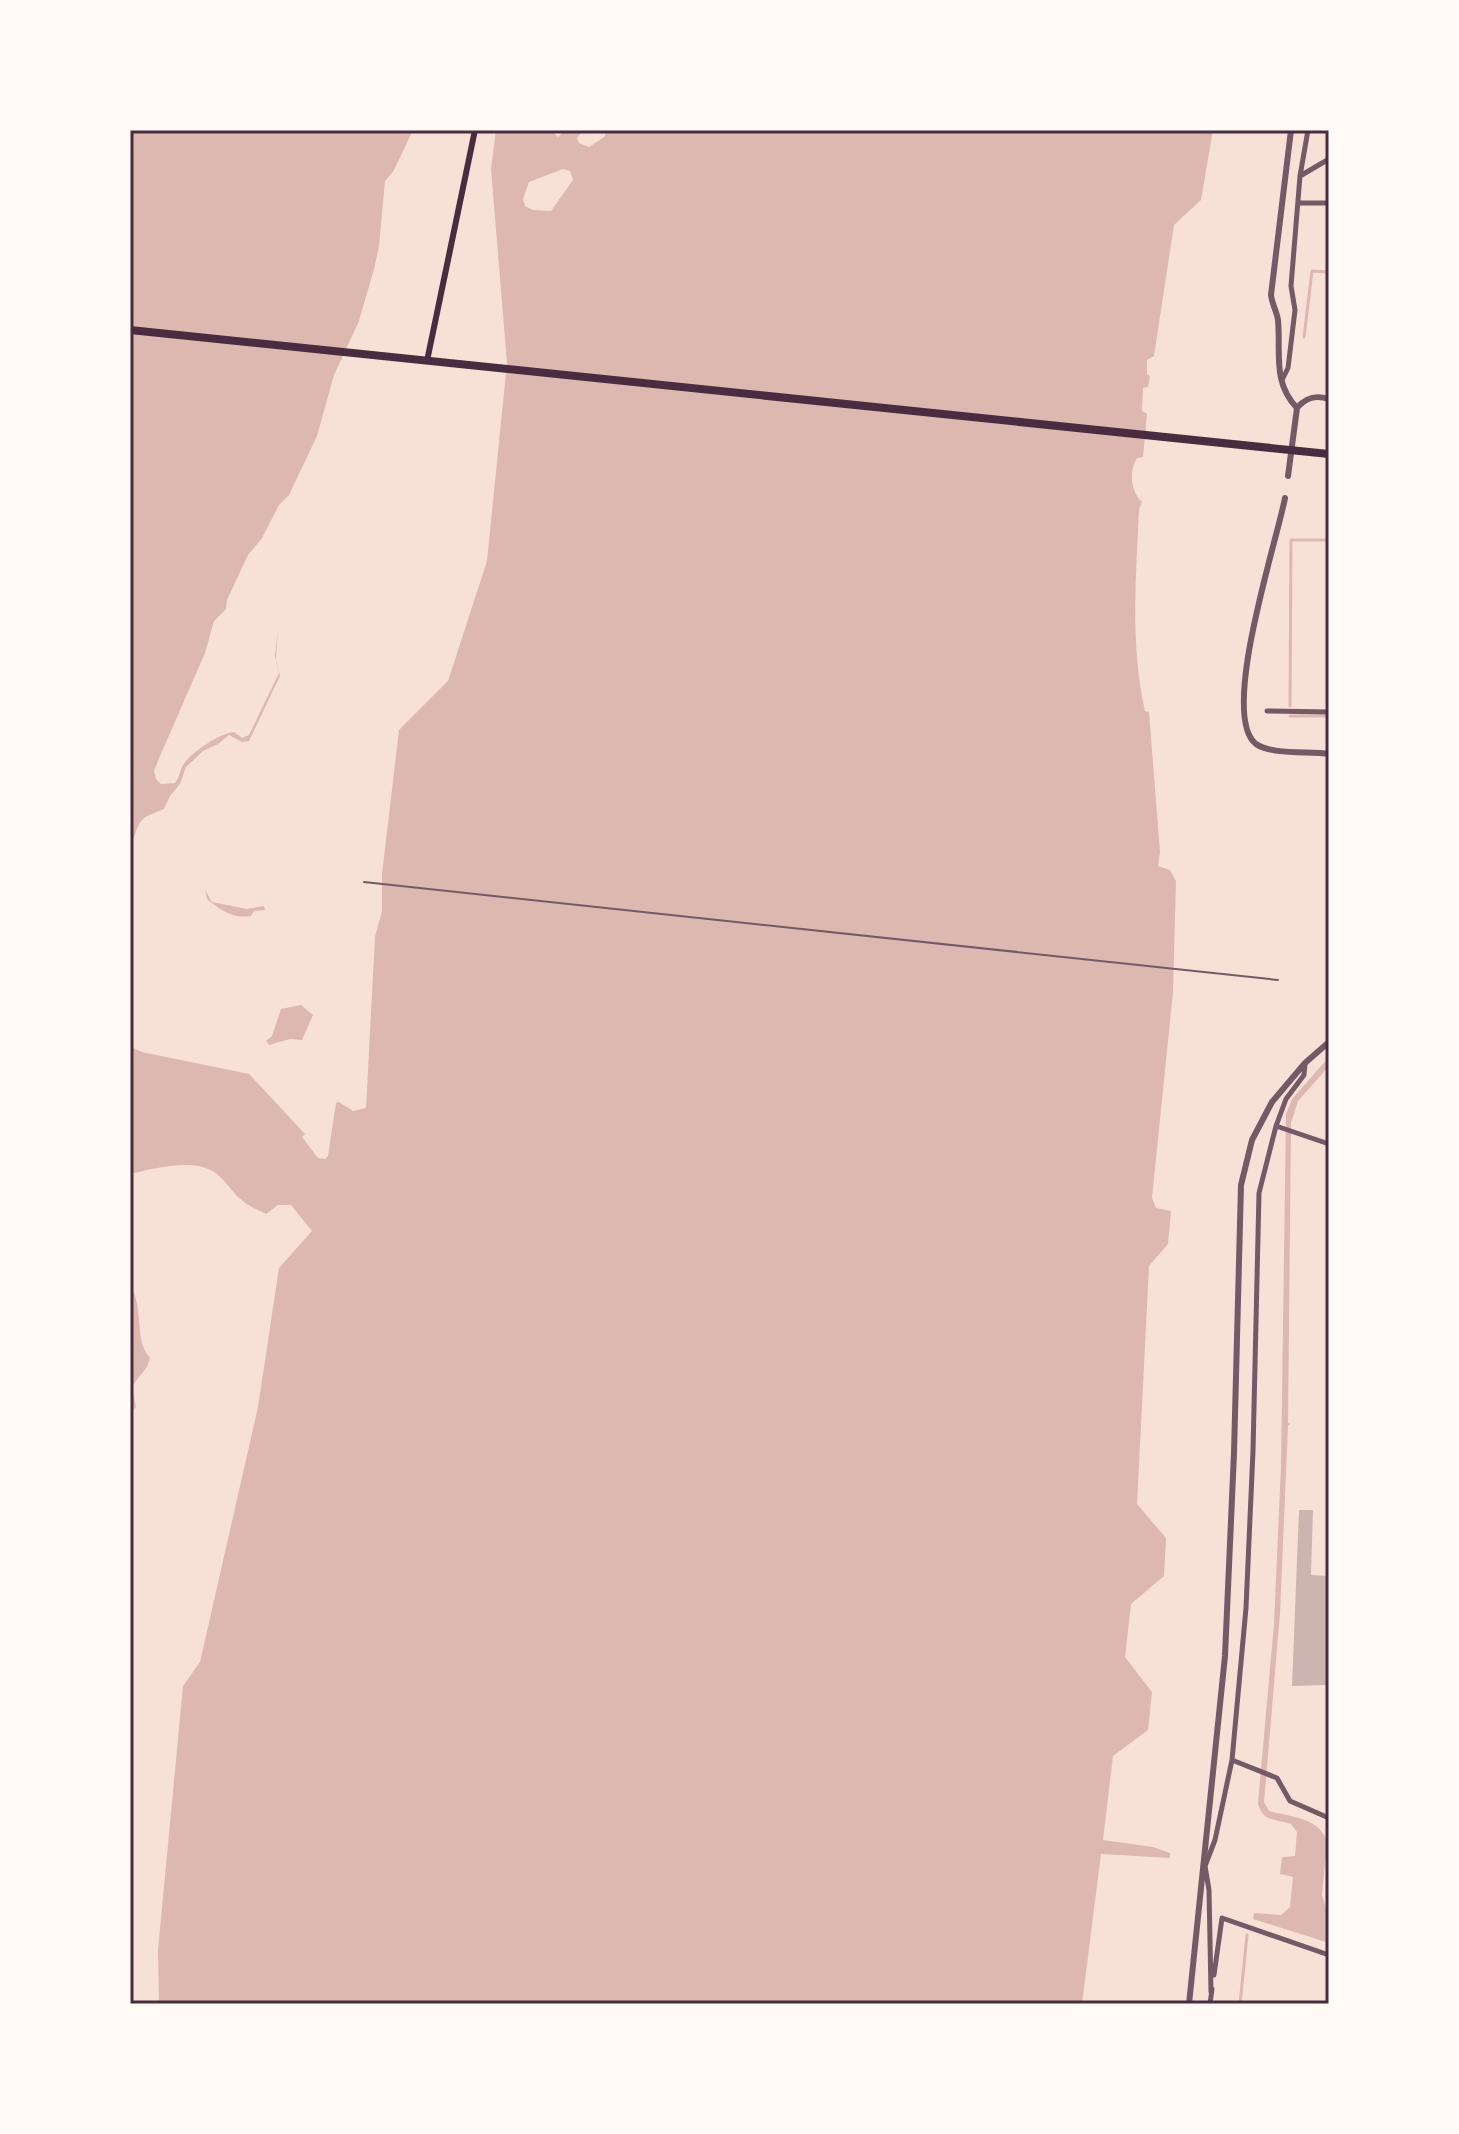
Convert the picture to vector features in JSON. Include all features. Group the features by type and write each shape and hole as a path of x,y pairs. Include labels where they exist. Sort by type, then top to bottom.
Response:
{"highway":[{"path":"130,330 428,357 1329,454"}],"main road":[{"path":"428,357 475,130"}],"street":[{"path":"1291,130 1271,295 1277,319 1276,345 1282,380 1287,396 1297,408"},
{"path":"1282,380 1288,368 1295,310 1291,286 1300,176 1308,130"},
{"path":"1300,176 1329,159"},
{"path":"1298,203 1329,203"},
{"path":"1288,476 1297,408 1301,402 1314,397 1329,399"},
{"path":"1285,498 1257,610 1245,683 1246,727 1248,735 1261,747 1329,754"},
{"path":"1267,711 1329,712"},
{"path":"1189,2004 1225,1656 1241,1185 1252,1140 1272,1102 1305,1063 1329,1042"},
{"path":"1211,1992 1209,1890 1205,1866 1215,1840 1232,1760 1247,1592 1259,1193 1286,1099 1304,1075 1305,1063"},
{"path":"1280,1128 1329,1144"},
{"path":"1232,1760 1271,1775 1281,1781 1285,1796 1290,1801 1329,1818"},
{"path":"1210,2004 1222,1918 1329,1955"}],"lane":[{"path":"364,882 1278,980"}],"shaded area":[{"path":"130,130 413,130 393,172 385,181 374,269 359,321 334,375 317,436 289,495 279,505 262,538 248,555 227,600 226,609 214,621 205,653 154,771 156,779 161,784 175,783 187,760 207,744 229,733 234,732 242,738 249,735 279,673 275,656 278,627 276,659 280,676 249,741 242,742 229,735 203,751 186,767 180,784 164,809 140,822 130,849"},
{"path":"496,130 531,130 537,133 551,130 558,137 565,130 583,130 577,138 579,143 589,147 604,137 608,130 1213,130 1201,200 1174,225 1154,356 1147,360 1147,374 1150,376 1148,387 1143,388 1142,411 1147,414 1143,457 1137,458 1132,475 1133,487 1142,502 1139,510 1135,610 1137,661 1145,711 1149,712 1160,852 1158,866 1170,870 1176,881 1173,992 1152,1198 1156,1208 1171,1211 1168,1244 1149,1266 1137,1504 1166,1538 1164,1576 1131,1604 1125,1657 1152,1692 1148,1730 1113,1756 1103,1840 1153,1847 1170,1853 1170,1858 1101,1854 1082,2004 159,2004 158,1950 183,1686 200,1662 258,1407 279,1268 312,1231 291,1205 278,1205 266,1214 244,1202 221,1177 208,1169 175,1165 130,1174 130,1047 249,1074 305,1134 302,1137 318,1158 328,1156 336,1103 353,1111 366,1108 375,937 382,911 382,874 399,730 448,681 487,561 507,363 491,169","holes":["563,169 570,171 573,180 551,211 533,210 525,206 523,199 529,182"]},
{"path":"205,890 212,902 247,909 264,906 265,910 254,911 251,916 233,915 207,899"},
{"path":"301,1005 313,1015 302,1040 290,1039 269,1045 266,1041 272,1036 281,1009"},
{"path":"1329,1057 1329,1066 1298,1101 1291,1123 1290,1424 1280,1614 1264,1802 1269,1811 1303,1819 1318,1827 1327,1842 1322,1895 1329,1917 1329,1943 1253,1919 1254,1913 1281,1915 1290,1907 1293,1877 1280,1874 1282,1857 1295,1856 1297,1832 1291,1824 1266,1817 1258,1803 1274,1624 1281,1466 1286,1114 1292,1099"},
{"path":"130,1286 137,1303 142,1342 150,1358 132,1386 136,1407 130,1413"}],"building":[{"path":"1299,1510 1313,1510 1311,1575 1329,1576 1326,1685 1292,1686"}],"waterway":[{"path":"1304,337 1312,271 1329,272"},
{"path":"1290,706 1291,540 1329,540"},
{"path":"1290,716 1329,716"},
{"path":"1240,2004 1247,1935"}]}
